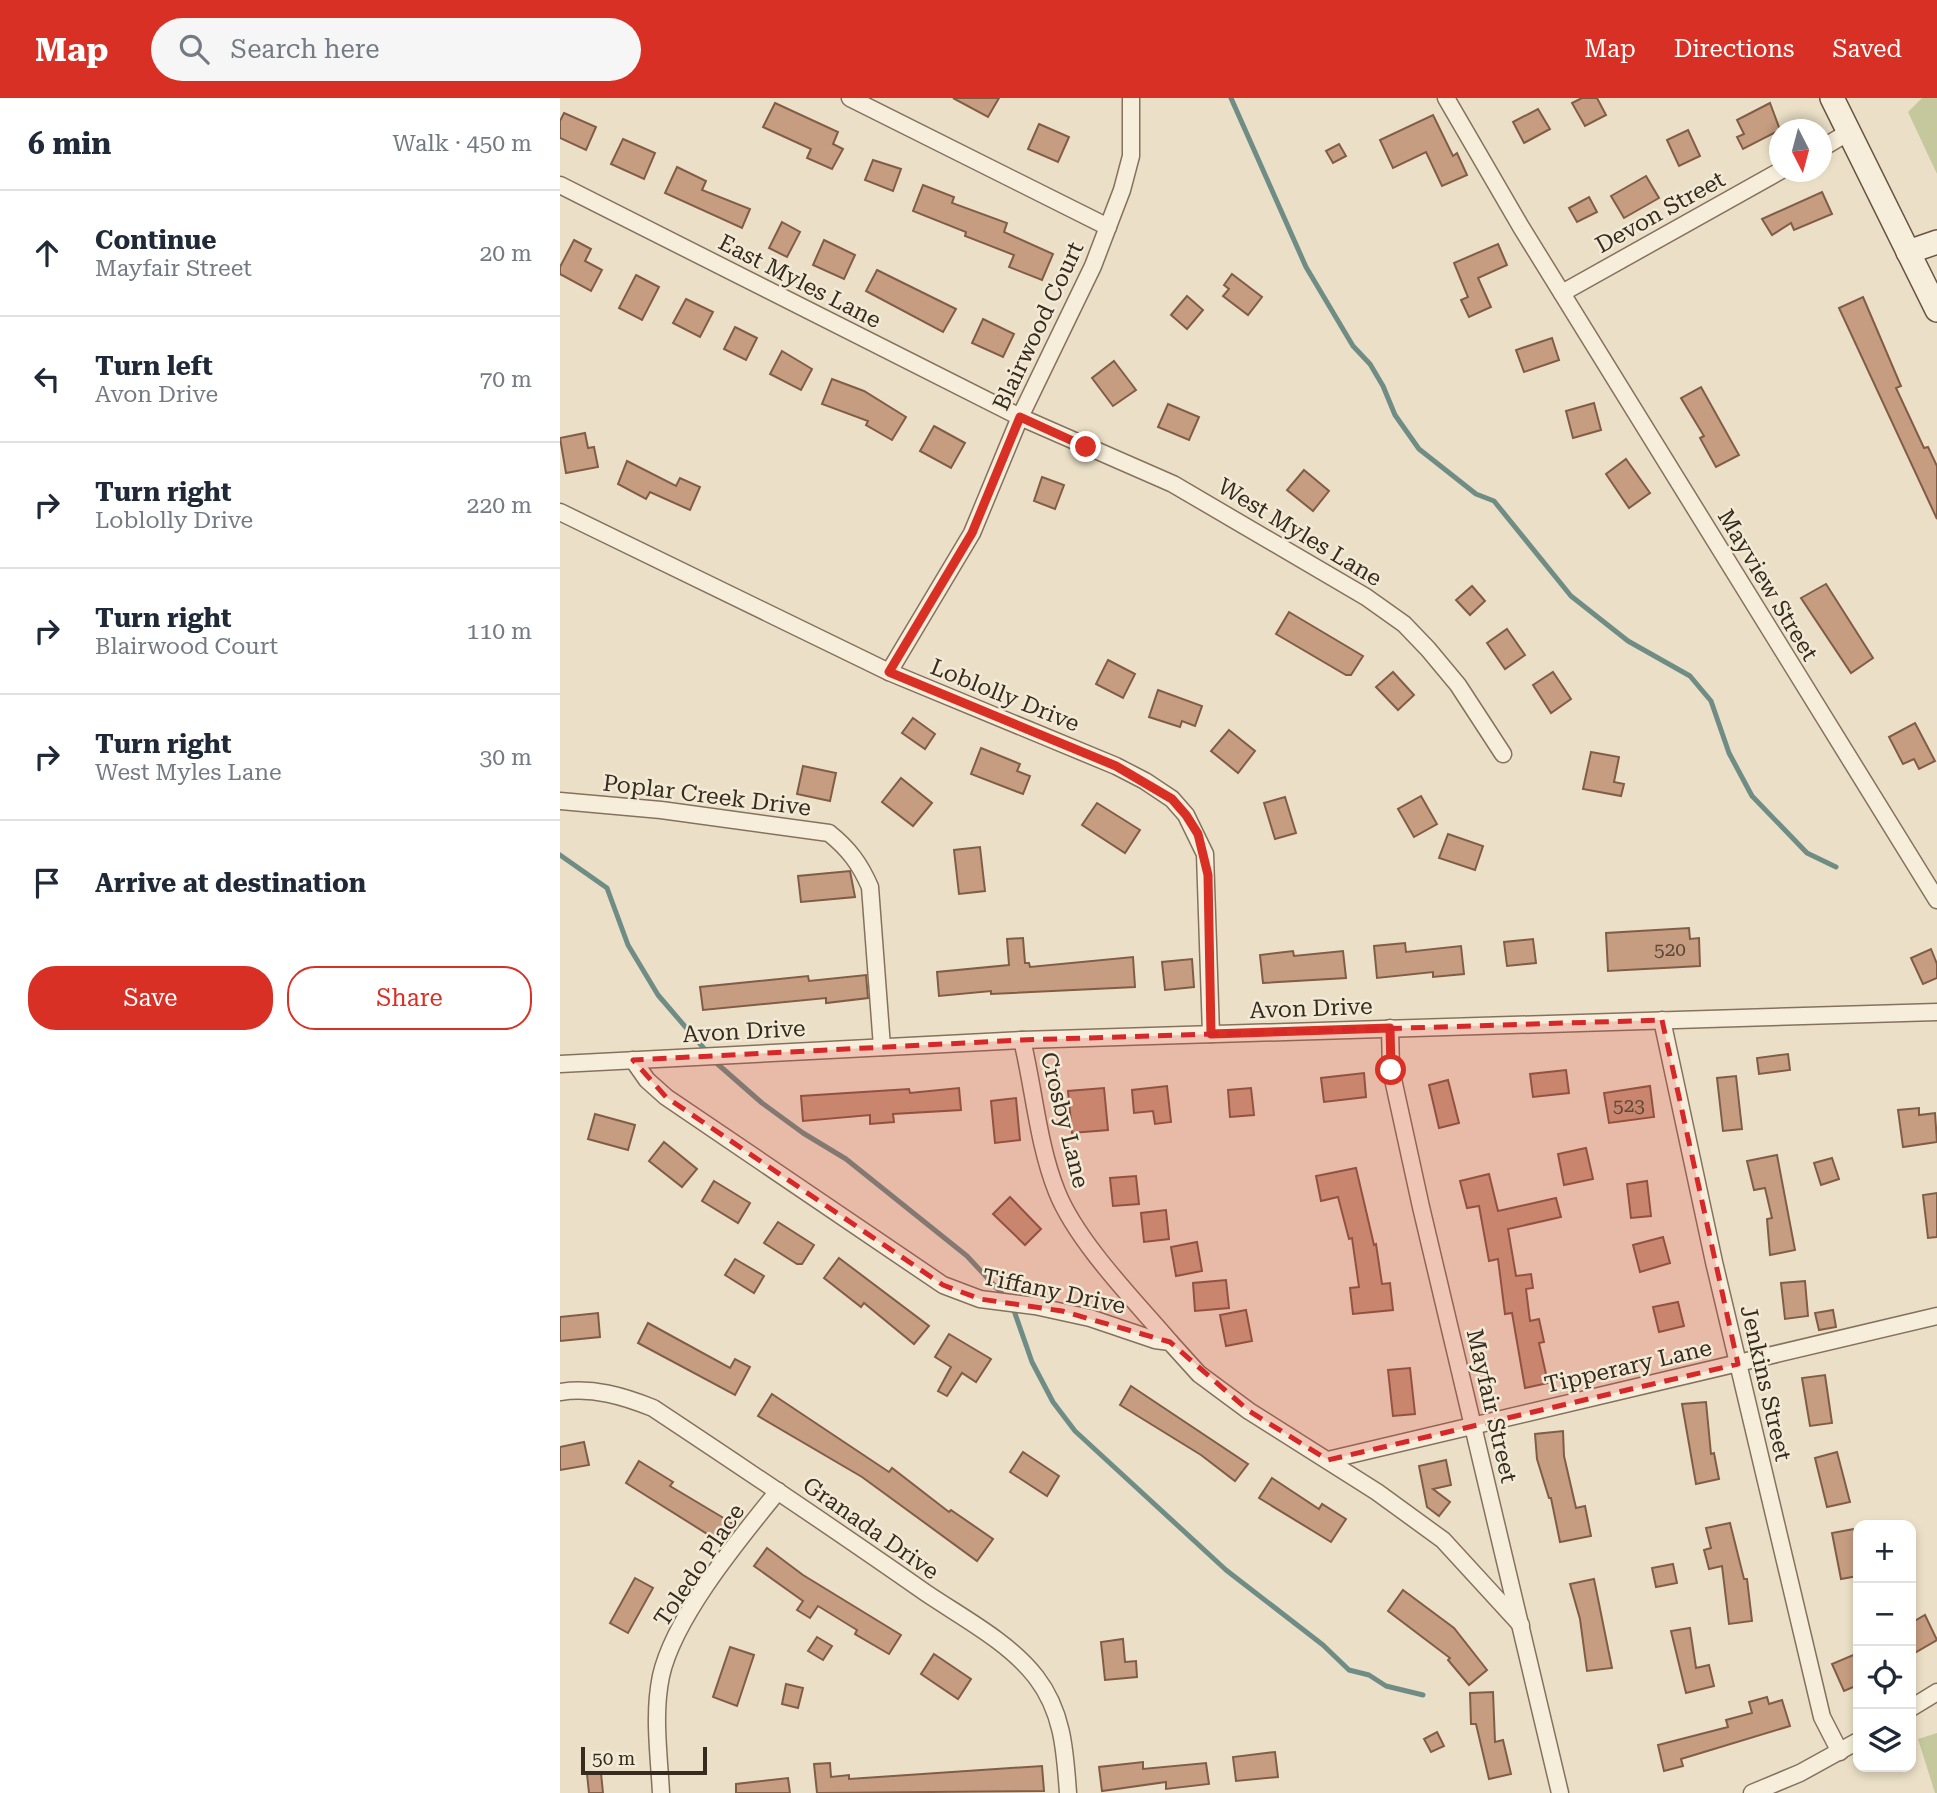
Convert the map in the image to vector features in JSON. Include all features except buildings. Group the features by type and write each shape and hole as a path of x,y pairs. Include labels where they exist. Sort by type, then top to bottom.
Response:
{"main road":[{"path":"1832,98 1937,310"},
{"path":"1908,252 1937,242"}],"street":[{"path":"850,98 1108,227"},
{"name":"Blairwood Court","path":"889,672 972,533 1020,417 1093,265 1131,156 1131,98"},
{"name":"Mayview Street","path":"1446,98 1809,697 1937,900"},
{"path":"1832,142 1849,132"},
{"name":"Devon Street","path":"1562,293 1769,177"},
{"name":"East Myles Lane","path":"560,185 1020,417"},
{"name":"West Myles Lane","path":"1020,417 1173,484 1366,597 1405,624 1458,685 1503,754"},
{"name":"Loblolly Drive","path":"560,512 889,672 1116,766 1172,799 1198,834 1208,875 1211,1034"},
{"name":"Poplar Creek Drive","path":"560,801 661,810 829,833 847,848 861,866 870,887 882,1047"},
{"name":"Avon Drive","path":"560,1064 1022,1040 1937,1012"},
{"name":"Jenkins Street","path":"1662,1020 1738,1364 1822,1717 1840,1752"},
{"name":"Mayfair Street","path":"1390,1028 1391,1070 1560,1793"},
{"name":"Crosby Lane","path":"1022,1040 1048,1163 1057,1192 1089,1245 1170,1342"},
{"name":"Tiffany Drive","path":"633,1060 648,1080 666,1097 943,1285 980,1299 1062,1311 1154,1340 1170,1342"},
{"name":"Tipperary Lane","path":"1328,1460 1937,1316"},
{"path":"1170,1342 1199,1374 1249,1411 1328,1460 1443,1540 1521,1625"},
{"name":"Granada Drive","path":"560,1392 599,1391 626,1397 653,1408 778,1491 1020,1660 1048,1696 1058,1717 1064,1740 1068,1793"},
{"name":"Toledo Place","path":"661,1793 657,1701 661,1674 670,1648 728,1556 778,1491"},
{"path":"1916,1705 1937,1692"},
{"path":"1752,1793 1853,1744"}],"highlighted area":[{"path":"1662,1020 1738,1364 1328,1460 1249,1411 1170,1342 1062,1311 980,1299 943,1285 666,1097 633,1060 1022,1040"}],"green space":[{"path":"1922,98 1937,98 1937,174 1908,112"},
{"path":"1937,1733 1937,1793 1935,1793 1918,1739"}],"waterway":[{"path":"1231,98 1306,267 1353,346 1370,364 1395,415 1419,449 1476,494 1494,501 1571,596 1628,641 1690,676 1711,701 1729,753 1752,796 1807,853 1836,867"},
{"path":"560,855 607,888 628,945 658,995 707,1052"},
{"path":"713,1060 762,1103 803,1133 846,1159 967,1256 1006,1298"},
{"path":"1012,1305 1032,1362 1053,1402 1075,1431 1226,1570 1323,1645 1349,1670 1369,1675 1386,1686 1423,1695"}],"route":[{"path":"1086,447 1020,417 972,533 889,672 1116,766 1172,799 1198,834 1205,854 1208,875 1211,1034 1390,1028 1391,1070"}]}
